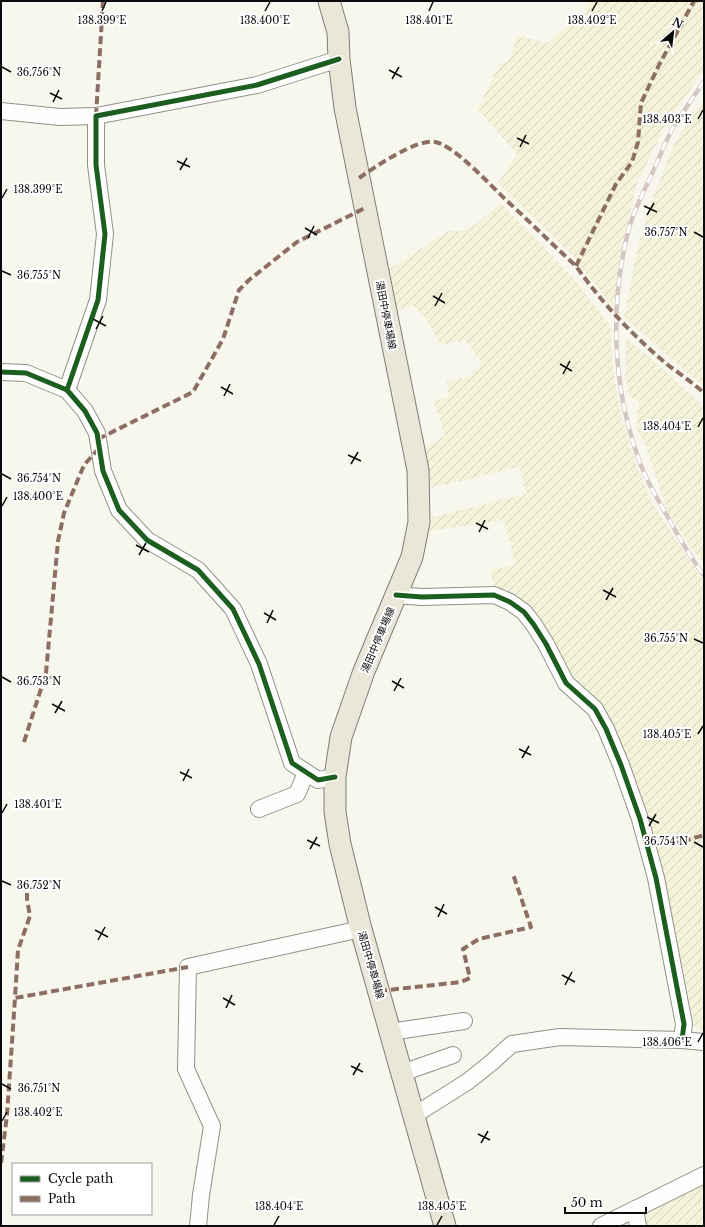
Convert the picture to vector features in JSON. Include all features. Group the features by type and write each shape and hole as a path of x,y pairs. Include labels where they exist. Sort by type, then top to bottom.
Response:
{"main road":[{"name":"湯田中停車場線","path":"331,2 338,32 339,59 346,116 418,470 419,522 412,557 364,671 341,737 335,777 335,812 340,844 361,929 445,1226"}],"street":[{"path":"1,111 60,117 96,116 257,85 339,59"},
{"path":"67,390 98,300 104,234 96,165 96,116"},
{"path":"1,372 26,373 67,390 85,410 98,433 103,471 119,510 147,540 198,570 233,609 259,664 292,763 318,780 335,777"},
{"path":"396,595 422,597 494,594 510,602 524,612 534,625 546,644 566,683 595,709 606,729 631,791 656,878 684,1024 682,1040"},
{"path":"259,809 297,794 306,773"},
{"path":"198,1226 201,1195 212,1126 186,1069 188,966 361,929"},
{"path":"390,1032 464,1021"},
{"path":"414,1116 467,1082 512,1044 560,1037 682,1040 704,1042"},
{"path":"402,1073 453,1056"},
{"path":"601,1226 704,1175"},
{"path":"636,1209 638,1226"}],"green space":[{"path":"589,1 704,1 704,71 669,119 637,183 628,222 613,307 571,254 498,183 517,154 477,109 501,62 509,61 517,35 547,43 565,28 584,17"},
{"path":"704,99 704,387 624,317 638,246 653,198 676,140"},
{"path":"501,203 573,278 611,328 612,361 615,383 622,418 636,465 652,503 704,582 704,1031 695,1028 661,864 628,759 604,707 594,696 577,684 569,676 516,597 494,585 490,570 515,565 503,520 430,531 432,517 527,494 519,467 426,489 420,450 445,436 434,401 449,397 447,382 468,377 482,363 465,340 441,345 426,319 413,305 394,311 388,270 448,231 461,231 471,228"},
{"path":"626,338 662,368 704,407 704,564 688,544 667,510 645,445 636,428 639,401 630,397 625,379"},
{"path":"704,1185 704,1226 621,1226"}],"railway":[{"path":"704,81 674,126 634,213 623,254 616,313 616,343 623,403 639,460 654,493 683,544 704,576"}],"marked path":[{"path":"96,116 103,1"},
{"path":"576,266 616,184 632,162 638,142 641,103 659,65 694,1"},
{"path":"359,178 406,149 417,145 427,142 435,142 452,150 472,166 576,266 607,306 643,342 668,365 704,393"},
{"path":"98,439 193,392 223,339 239,290 249,280 297,242 365,208"},
{"path":"24,742 46,673 58,541 64,513 84,465 100,447"},
{"path":"647,845 687,840 704,835"},
{"path":"379,991 461,982 470,978 463,949 479,939 531,927 513,874"},
{"path":"27,881 27,899 30,916 18,950 15,998 188,967"},
{"path":"1,1163 7,1115 15,998"}],"cycle path":[{"path":"67,390 98,300 105,234 96,165 96,116 257,85 339,59"},
{"path":"1,372 26,373 67,390 85,411 97,433 103,471 119,510 147,540 198,570 233,609 259,664 292,763 318,780 335,777"},
{"path":"396,595 422,597 494,595 510,602 524,612 534,625 546,644 566,683 595,709 606,729 621,765 640,819 656,878 684,1024 682,1040"}]}
